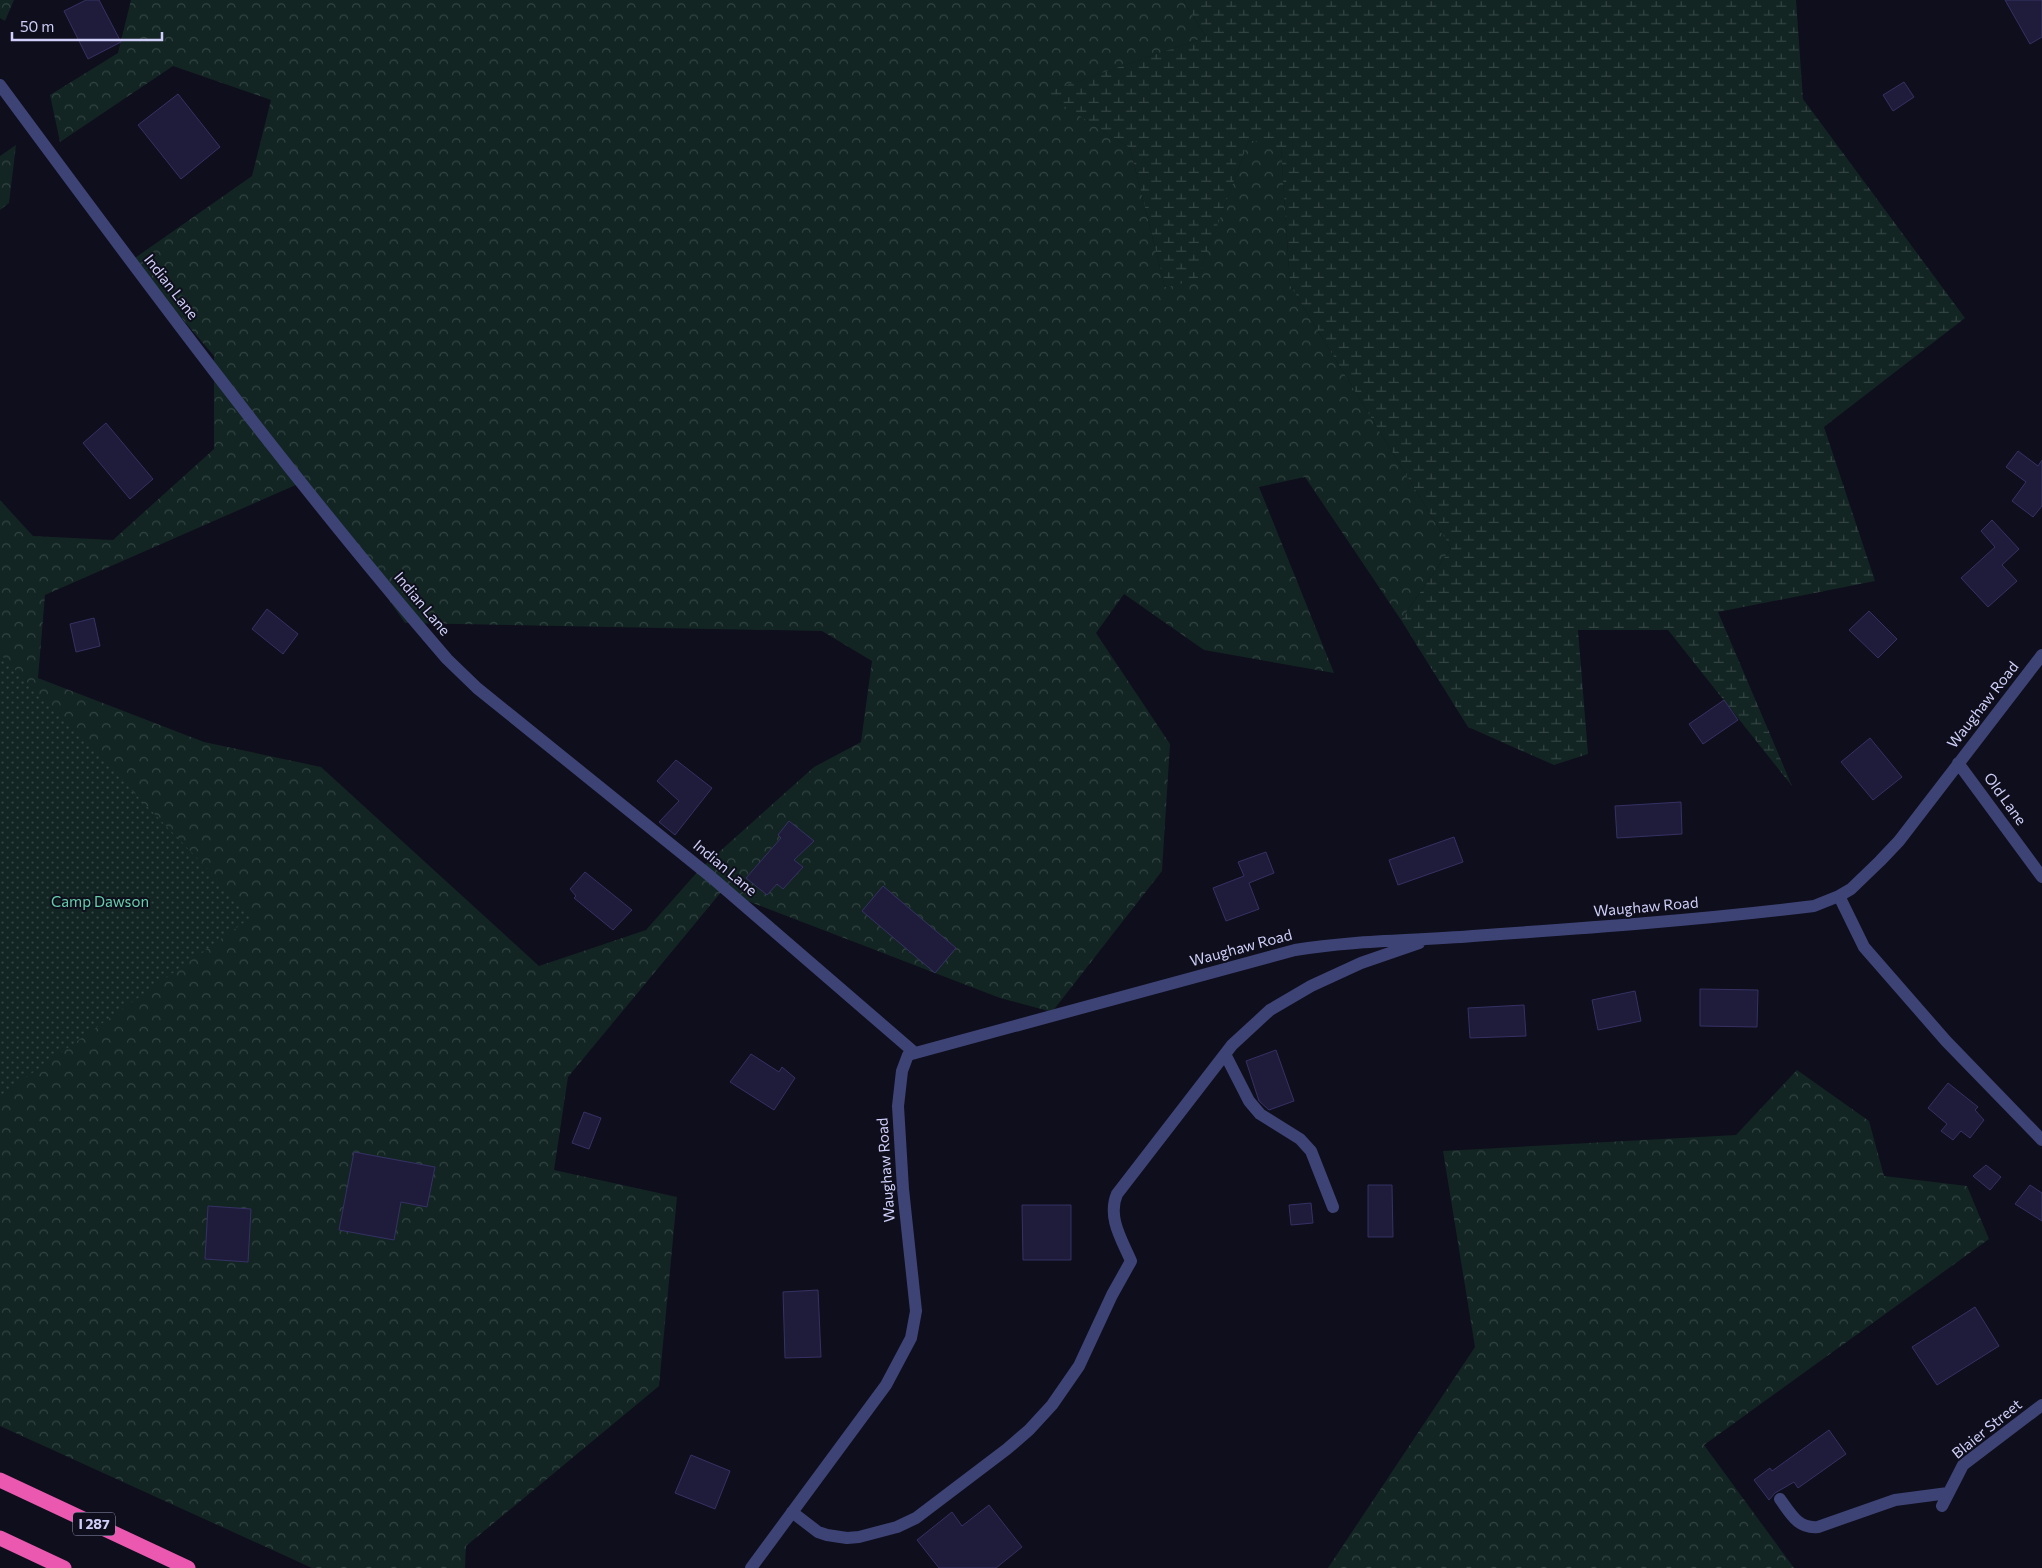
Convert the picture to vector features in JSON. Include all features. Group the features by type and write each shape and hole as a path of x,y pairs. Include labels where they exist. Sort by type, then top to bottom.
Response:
{"highway":[{"name":"I 287","path":"0,1480 188,1568"},
{"path":"0,1538 64,1568"}],"street":[{"name":"Indian Lane","path":"0,85 148,284 282,456 447,659 477,688 710,876 915,1053"},
{"name":"Waughaw Road","path":"752,1568 886,1385 911,1338 916,1311 903,1189 898,1106 902,1071 908,1054 1296,950 1336,943 1726,917 1814,906 1851,889 1893,848 2042,655"},
{"name":"Old Lane","path":"1958,763 2042,878"},
{"path":"1839,896 1864,947 1946,1041 2042,1140"},
{"path":"792,1512 818,1532 837,1537 860,1537 897,1527 916,1518 1008,1449 1029,1430 1052,1404 1080,1366 1112,1294 1131,1261 1114,1219 1113,1203 1117,1194 1224,1054 1249,1028 1270,1010 1291,997 1361,963 1431,938"},
{"path":"1224,1054 1249,1101 1260,1114 1300,1139 1311,1151 1333,1207"},
{"name":"Blaier Street","path":"1942,1506 1963,1465 2042,1405"},
{"path":"1780,1499 1800,1525 1808,1528 1818,1527 1895,1500 1948,1493"}],"green space":[{"path":"0,0 14,0 5,21 0,18"},
{"path":"131,0 1183,0 1206,37 1045,93 1130,148 1165,287 1197,279 1249,140 1281,147 1290,285 1451,548 1401,620 1305,477 1259,487 1334,673 1204,650 1124,594 1096,633 1170,744 1162,871 1052,1012 1000,998 722,891 568,1077 554,1170 677,1197 659,1386 466,1546 465,1568 312,1568 0,1426 0,500 33,536 113,540 214,449 214,356 132,260 252,176 271,100 173,66 60,142 50,95 118,53","holes":["305,481 405,623 822,631 872,661 861,742 814,767 699,870 646,930 539,966 321,767 204,742 38,678 45,595"]},
{"path":"1183,0 1796,0 1803,99 1965,318 1824,427 1875,581 1718,612 1792,786 1668,630 1578,630 1588,754 1554,765 1468,727 1401,620 1451,548 1290,285 1281,148 1249,140 1197,280 1165,287 1130,148 1044,93 1206,37"},
{"path":"16,145 9,203 0,210 0,156"},
{"name":"Camp Dawson","path":"0,654 253,916 0,1096"},
{"path":"1797,1070 1869,1121 1884,1176 1967,1186 1989,1239 1704,1445 1794,1568 1328,1568 1475,1347 1443,1151 1736,1135"}],"building":[{"path":"86,0 99,0 121,42 88,59 64,11"},
{"path":"2005,0 2042,0 2042,37 2030,44"},
{"path":"1904,82 1914,97 1893,111 1883,95"},
{"path":"178,94 220,147 181,179 138,125"},
{"path":"106,423 153,479 130,499 83,443"},
{"path":"2018,451 2038,466 2042,460 2042,506 2033,517 2012,501 2026,482 2006,467"},
{"path":"1992,520 2019,549 2002,565 2017,581 1988,607 1961,578 1995,547 1981,531"},
{"path":"267,609 298,634 283,654 252,629"},
{"path":"1869,611 1897,639 1878,658 1849,630"},
{"path":"94,618 100,646 76,652 70,624"},
{"path":"1724,700 1738,720 1703,744 1689,724"},
{"path":"1870,738 1902,777 1873,800 1841,762"},
{"path":"676,760 712,788 675,835 659,822 679,801 657,781"},
{"path":"1681,802 1682,834 1617,838 1615,806"},
{"path":"789,821 814,841 794,860 803,867 783,889 777,884 767,895 746,878 781,838 778,835"},
{"path":"1454,837 1463,862 1398,885 1389,860"},
{"path":"1266,852 1274,873 1249,883 1259,909 1226,921 1213,888 1244,876 1238,862"},
{"path":"585,872 632,910 613,930 574,898 576,896 570,889"},
{"path":"883,886 956,948 935,973 862,911"},
{"path":"1700,989 1758,990 1757,1027 1700,1026"},
{"path":"1635,991 1641,1021 1598,1030 1592,1000"},
{"path":"1524,1005 1526,1036 1470,1038 1468,1008"},
{"path":"1276,1050 1294,1101 1269,1110 1259,1101 1246,1061"},
{"path":"751,1054 779,1072 782,1067 795,1078 774,1110 730,1082"},
{"path":"1948,1083 1978,1107 1975,1110 1984,1120 1970,1138 1961,1131 1953,1140 1941,1131 1947,1124 1928,1108"},
{"path":"584,1112 601,1118 589,1149 572,1143"},
{"path":"354,1152 435,1167 427,1207 401,1202 394,1240 339,1230"},
{"path":"1986,1165 2001,1177 1990,1190 1973,1176"},
{"path":"1368,1185 1392,1185 1393,1237 1368,1237"},
{"path":"2030,1185 2042,1193 2042,1221 2015,1204"},
{"path":"1311,1203 1313,1223 1291,1225 1289,1205"},
{"path":"1022,1205 1071,1205 1071,1260 1023,1260"},
{"path":"208,1206 251,1209 248,1262 205,1259"},
{"path":"818,1290 821,1357 785,1358 783,1292"},
{"path":"1975,1307 1999,1346 1937,1385 1912,1347"},
{"path":"1829,1430 1846,1454 1798,1488 1794,1482 1775,1493 1769,1500 1754,1480 1770,1468 1772,1471"},
{"path":"691,1455 730,1471 715,1509 675,1493"},
{"path":"989,1505 1022,1547 996,1568 939,1568 917,1540 952,1512 962,1526"}]}
